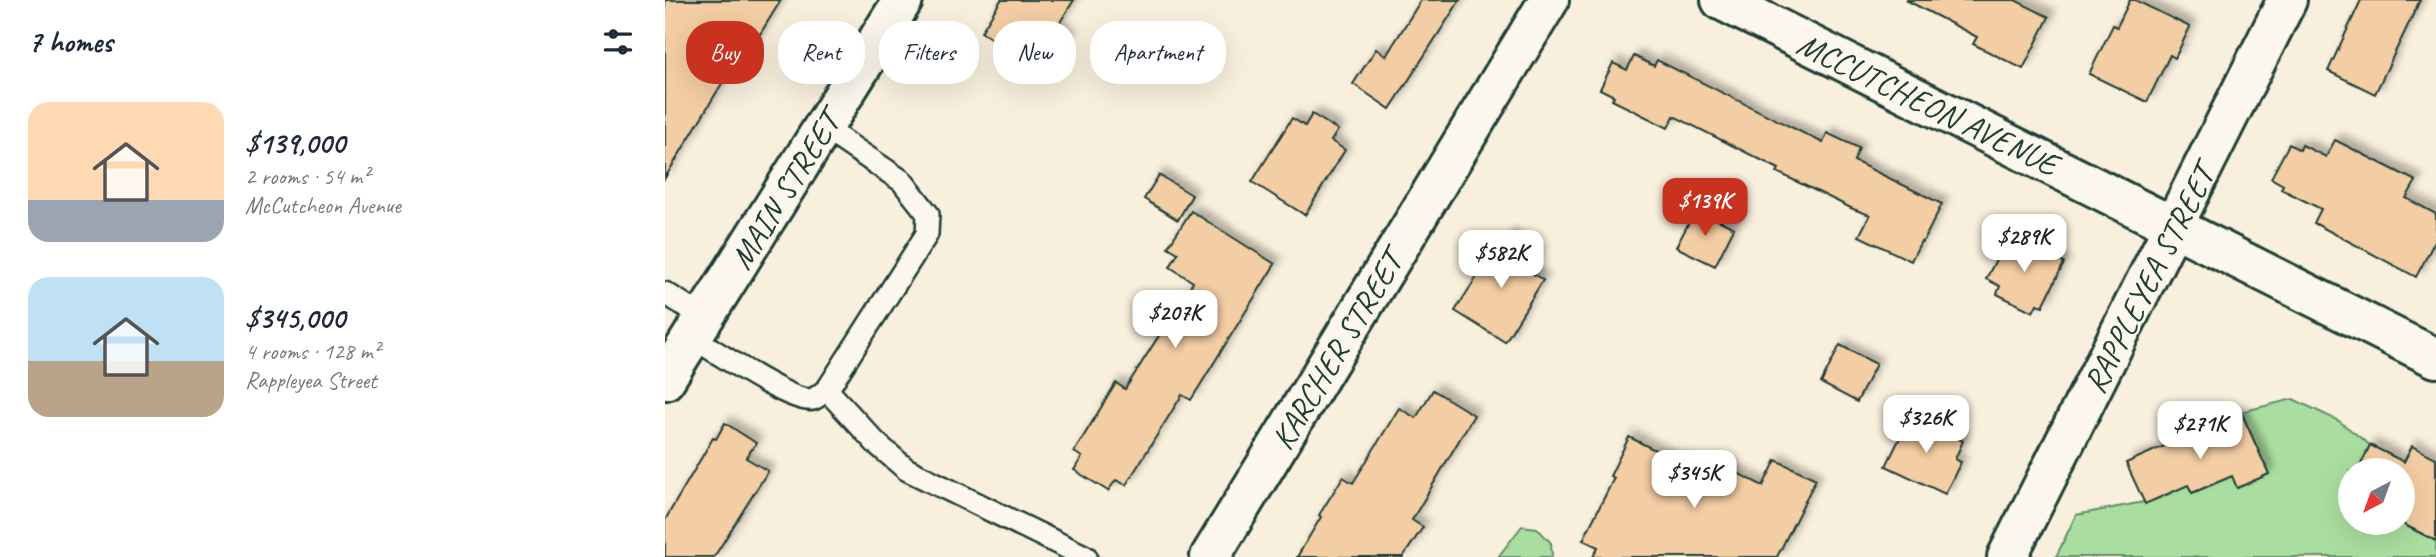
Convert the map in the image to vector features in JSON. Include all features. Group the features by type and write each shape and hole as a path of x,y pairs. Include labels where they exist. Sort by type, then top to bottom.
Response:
{"street":[{"name":"MAIN STREET","path":"665,380 903,0"},
{"name":"KARCHER STREET","path":"1210,557 1549,0"},
{"name":"MCCUTCHEON AVENUE","path":"1721,0 2436,358"},
{"name":"RAPPLEYEA STREET","path":"2007,557 2287,0"}],"lane":[{"path":"665,293 698,327 756,376 798,398 813,400 827,390 927,234 928,214 902,181 824,128"},
{"path":"827,390 876,443 905,469 1086,557"}],"green space":[{"path":"2293,399 2339,421 2370,445 2364,458 2338,458 2338,536 2415,536 2415,530 2436,541 2436,557 2056,557 2076,515 2154,500 2173,492 2184,475 2193,493 2232,476 2238,488 2269,474 2241,412"},
{"path":"1522,526 1537,528 1551,543 1552,557 1498,557"}],"building":[{"path":"665,0 781,0 764,28 764,21 686,21 686,84 722,84 665,178"},
{"path":"1001,0 1074,0 1061,21 993,21 993,40 981,32"},
{"path":"1421,0 1460,0 1390,109 1353,84 1376,49 1386,56"},
{"path":"1906,0 2015,0 2049,17 2023,69 1973,44 1977,37"},
{"path":"2130,0 2190,27 2175,58 2170,55 2147,102 2089,74 2113,25 2117,27"},
{"path":"2361,0 2420,0 2375,94 2328,71"},
{"path":"1634,56 1654,66 1657,60 1823,143 1827,133 1859,148 1854,161 1942,204 1911,261 1859,236 1870,215 1777,172 1779,169 1674,116 1668,128 1612,100 1614,96 1600,89 1613,63 1627,70"},
{"path":"1312,114 1338,130 1331,141 1345,150 1305,215 1252,182 1292,118 1305,126"},
{"path":"2335,140 2416,181 2406,198 2436,214 2436,239 2416,277 2314,223 2321,209 2281,189 2283,185 2271,178 2289,144 2300,150 2302,145 2326,157"},
{"path":"1159,175 1192,195 1178,220 1144,199"},
{"path":"1696,209 1734,228 1715,266 1676,247"},
{"path":"1191,211 1275,264 1191,400 1182,395 1126,485 1116,480 1108,491 1074,470 1082,457 1074,452 1116,383 1125,389 1193,282 1170,267 1178,253 1168,247"},
{"path":"1509,235 1535,252 1525,269 1543,280 1505,342 1455,311 1494,250 1498,253"},
{"path":"2008,236 2064,263 2043,306 2037,304 2033,312 1997,294 2000,286 1986,279"},
{"path":"1840,345 1876,364 1857,402 1821,383"},
{"path":"1433,390 1474,415 1412,520 1423,527 1403,557 1297,557 1343,477 1353,483 1399,408 1416,418"},
{"path":"2241,412 2269,474 2237,488 2232,476 2192,493 2188,485 2145,504 2126,463"},
{"path":"1911,415 1963,441 1955,459 1961,462 1945,494 1886,466"},
{"path":"725,423 756,443 746,458 768,471 714,557 665,557 665,520 713,438 716,439"},
{"path":"1629,437 1715,480 1722,465 1763,486 1776,460 1816,479 1777,557 1593,557 1598,547 1583,540 1614,478 1610,476"},
{"path":"2370,445 2396,458 2364,458"},
{"path":"2412,446 2436,458 2436,541 2415,530 2415,458 2406,458"}]}
